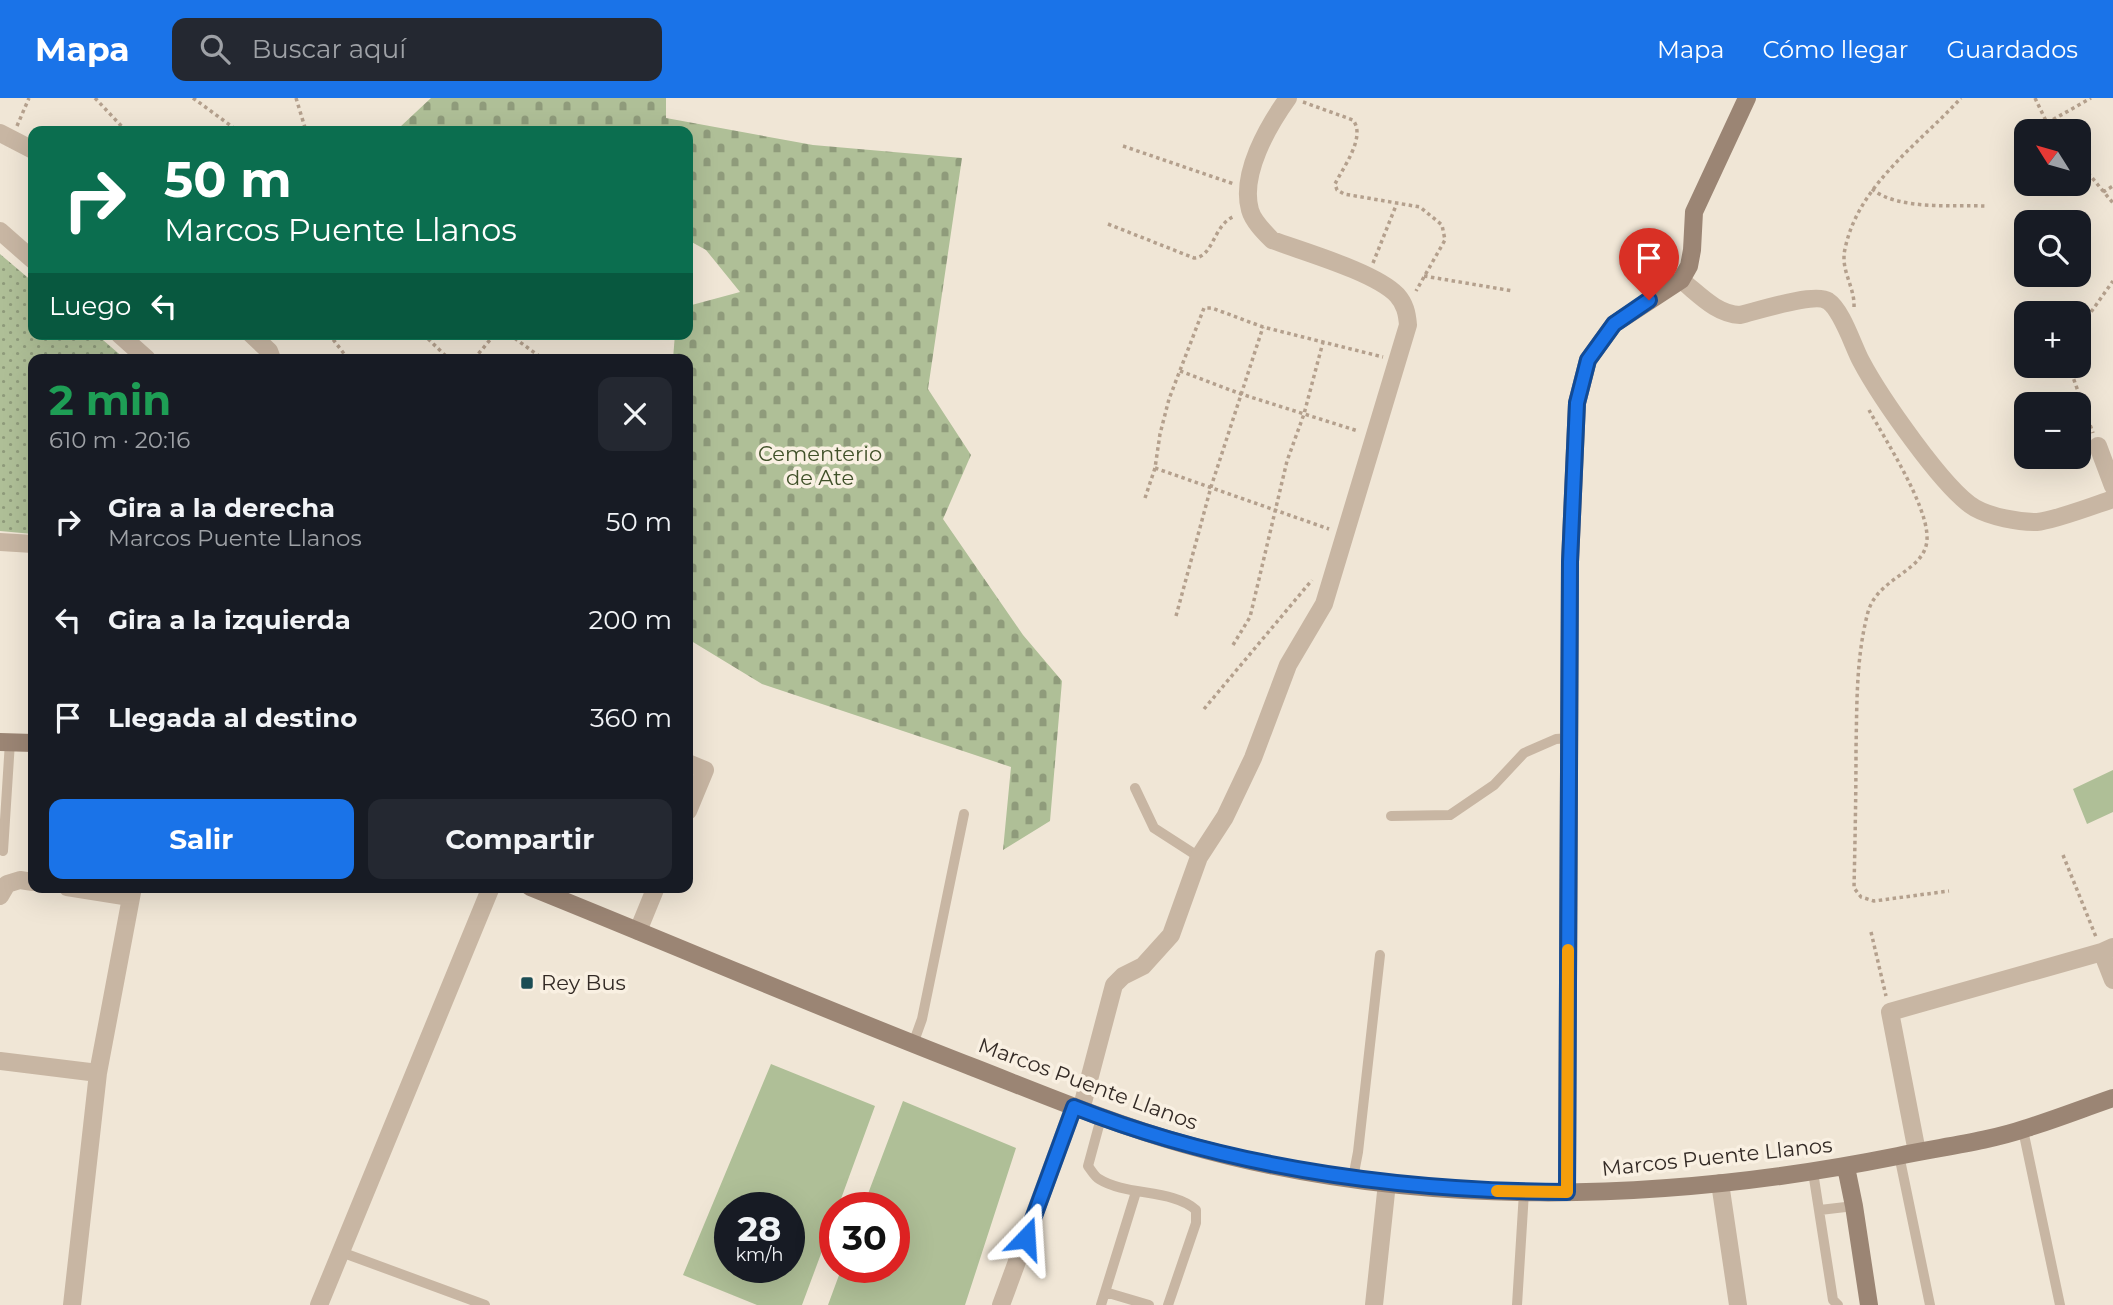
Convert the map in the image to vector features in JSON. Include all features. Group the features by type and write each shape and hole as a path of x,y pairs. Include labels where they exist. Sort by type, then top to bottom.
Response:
{"street":[{"path":"1001,1305 1077,1108 1114,985 1123,976 1143,966 1171,935 1199,856 1225,817 1253,758 1288,665 1324,604 1408,325 1406,309 1398,296 1381,282 1272,240 1250,211 1247,188 1256,154 1273,118 1290,98"},
{"path":"1567,1192 1570,562 1577,403 1588,360 1614,324 1681,280 1689,266 1694,212 1747,98"},
{"path":"6,135 28,147"},
{"path":"0,231 28,256"},
{"path":"1681,280 1730,315 1740,316 1815,298 1828,300 1838,312 1862,362 1894,413 1948,484 1975,508 2006,518 2038,522 2113,499"},
{"path":"126,340 141,354"},
{"path":"257,340 270,354"},
{"path":"2098,446 2113,486"},
{"path":"0,542 28,544"},
{"path":"5,742 28,743"},
{"path":"693,765 705,770 693,799"},
{"path":"0,896 6,884 20,880 28,881"},
{"path":"72,1305 98,1073 131,893"},
{"path":"319,1305 489,893"},
{"name":"Marcos Puente Llanos","path":"545,893 912,1044 1101,1118 1222,1154 1272,1165 1387,1183 1524,1192 1637,1191 1720,1183 1846,1167 2023,1130 2113,1098"},
{"path":"638,931 654,893"},
{"path":"1908,1154 1890,1012 2108,950 2113,980"},
{"path":"0,1061 98,1073"},
{"path":"1846,1167 1869,1305"},
{"path":"1374,1305 1387,1183"},
{"path":"1720,1183 1738,1305"}],"lane":[{"path":"1391,816 1450,815 1494,785 1524,753 1556,739 1570,738"},
{"path":"3,851 5,742"},
{"path":"1135,788 1154,828 1199,856"},
{"path":"912,1044 922,1019 964,814"},
{"path":"1353,1178 1380,955"},
{"path":"1101,1118 1088,1166 1098,1179 1136,1192 1187,1202 1196,1210 1196,1223 1168,1305"},
{"path":"2023,1130 2060,1305"},
{"path":"1908,1154 1930,1305"},
{"path":"1813,1172 1833,1300 1838,1305"},
{"path":"1101,1305 1136,1192"},
{"path":"1517,1305 1524,1192"},
{"path":"1820,1210 1854,1206"},
{"path":"341,1252 485,1305"},
{"path":"1105,1292 1149,1305"}],"path":[{"path":"6,135 29,98"},
{"path":"95,98 122,126"},
{"path":"193,98 231,126"},
{"path":"296,98 304,126"},
{"path":"1290,98 1353,120 1357,124 1359,134 1335,184 1337,190 1344,194 1420,207 1442,225 1445,240 1406,309"},
{"path":"1848,334 1853,323 1854,302 1844,272 1844,250 1861,208 1872,189 1961,98"},
{"path":"2035,98 2045,119"},
{"path":"2054,119 2091,98"},
{"path":"1123,146 1247,188"},
{"path":"2091,177 2113,203"},
{"path":"2103,192 2113,186"},
{"path":"1872,189 1881,196 1909,203 1985,206"},
{"path":"1368,276 1397,203"},
{"path":"1108,224 1201,258 1218,229 1228,218 1250,211"},
{"path":"1424,276 1513,291"},
{"path":"2091,312 2113,281"},
{"path":"1145,498 1155,468 1160,434 1204,308 1212,308 1264,327 1397,360"},
{"path":"1176,616 1211,486 1264,327"},
{"path":"334,340 344,354"},
{"path":"429,340 444,354"},
{"path":"478,354 490,340"},
{"path":"517,340 535,354"},
{"path":"1233,645 1250,617 1287,461 1304,414 1323,341"},
{"path":"1180,371 1241,394 1373,436"},
{"path":"2073,378 2098,446"},
{"path":"1866,403 1916,498 1927,534 1926,548 1921,559 1881,589 1869,609 1857,672 1854,888 1861,897 1874,901 1949,891"},
{"path":"1155,468 1344,534"},
{"path":"1204,709 1318,573 1337,557"},
{"path":"2063,855 2108,950"},
{"path":"1871,932 1890,1012"}],"green space":[{"name":"Cementerio de Ate","path":"431,98 666,98 666,118 813,145 962,158 928,389 971,455 943,519 1023,635 1062,681 1050,821 1003,850 1011,767 762,684 693,642 693,354 673,354 675,340 693,340 693,305 740,292 706,250 693,243 693,126 401,126"},
{"path":"0,254 28,278 28,340 103,340 119,354 28,354 28,534 0,531"},
{"path":"2113,770 2113,812 2087,824 2073,789"},
{"path":"771,1064 875,1106 843,1192 819,1192 819,1259 802,1305 757,1305 683,1275 714,1201 714,1283 805,1283 805,1192 718,1192"},
{"path":"903,1101 1016,1148 965,1305 828,1305 836,1283 910,1283 910,1192 869,1192"}],"slow traffic":[{"path":"1497,1191 1567,1192 1568,950"}],"place":[{"name":"Rey Bus","path":"527,983"}],"route":[{"path":"1026,1238 1074,1107 1188,1146 1312,1172 1455,1189 1567,1192 1570,562 1577,403 1588,360 1614,324 1649,300"}]}
